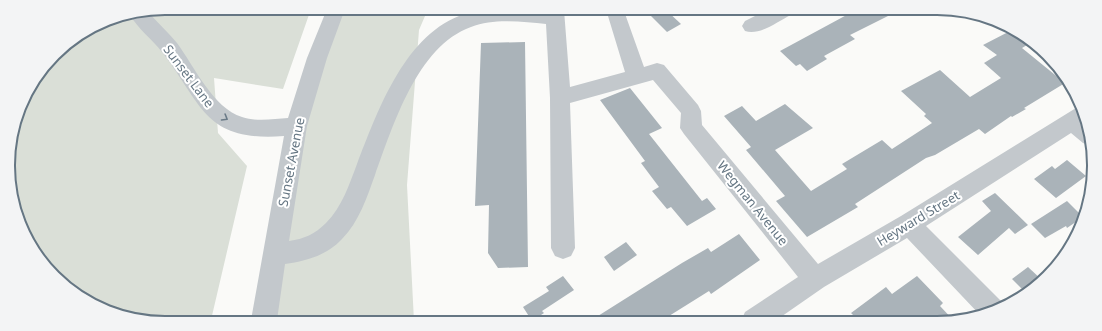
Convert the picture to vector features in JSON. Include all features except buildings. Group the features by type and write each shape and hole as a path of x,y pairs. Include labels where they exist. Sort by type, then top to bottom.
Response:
{"street":[{"name":"Sunset Avenue","path":"265,316 296,126 334,15"},
{"path":"274,254 315,246 331,236 346,219 387,115 417,58 438,36 456,24 482,17 511,15"},
{"path":"555,15 560,98 563,248"},
{"path":"752,26 774,15"},
{"path":"560,98 637,77 617,16"},
{"name":"Sunset Lane","path":"141,17 168,47 211,108 222,118 237,125 254,128 296,126"},
{"name":"Wegman Avenue","path":"637,77 657,71 691,111 691,128 815,278"},
{"name":"Heyward Street","path":"761,316 815,278 909,224 1077,118"},
{"path":"909,224 989,307"}],"shaded area":[{"path":"156,15 309,15 283,89 214,78 218,133 247,166 212,316 156,316 127,311 108,305 82,291 66,279 52,265 35,241 26,223 16,185 15,156 20,127 26,108 40,82 52,66 66,52 90,35 108,26 127,20"},
{"path":"334,15 425,15 419,30 407,185 414,316 265,316 274,254 317,58"}]}
